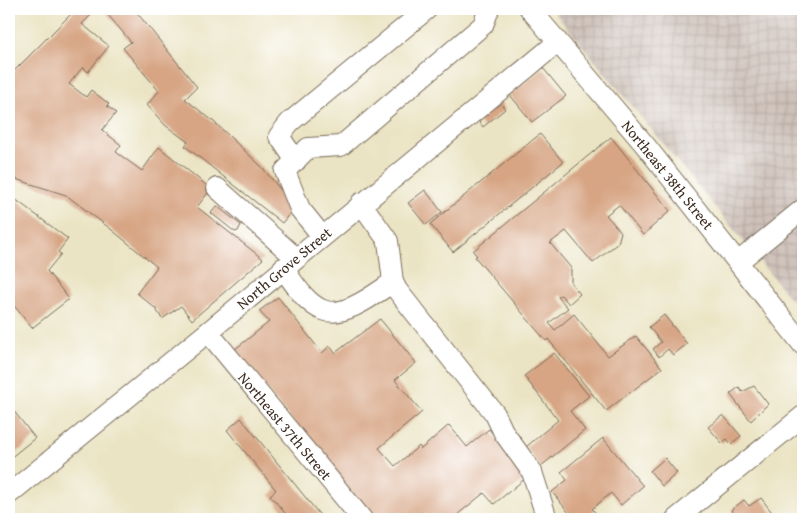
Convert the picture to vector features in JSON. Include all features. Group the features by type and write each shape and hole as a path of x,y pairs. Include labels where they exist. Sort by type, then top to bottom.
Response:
{"street":[{"path":"296,161 279,136 290,122 426,9"},
{"path":"322,236 300,209 291,191 285,171 308,148 341,146 483,25 488,12 485,9"},
{"name":"Northeast 38th Street","path":"530,9 645,146 803,345"},
{"name":"North Grove Street","path":"9,494 558,42"},
{"path":"217,188 289,263 304,296 322,310 335,311 351,308 393,282"},
{"path":"361,204 388,241 393,282 495,414 504,433 532,472 547,519"},
{"path":"738,262 802,213"},
{"name":"Northeast 37th Street","path":"208,332 362,519"},
{"path":"676,519 803,416"}],"shaded area":[{"path":"552,9 803,9 803,314"}],"building":[{"path":"76,9 97,9 82,24 109,46 88,72 83,67 69,84 86,97 91,90 109,104 107,106 116,113 102,130 121,145 116,152 142,171 159,147 211,189 197,207 263,259 192,320 181,306 162,319 156,309 137,293 157,267 112,230 66,195 9,177 9,76"},
{"path":"103,9 134,9 197,87 185,99 213,121 261,166 295,207 282,223 185,146 188,142 165,125 147,105 159,91 123,48 131,42"},
{"path":"543,68 566,96 532,122 510,95"},
{"path":"499,101 505,109 483,127 477,119"},
{"path":"540,134 563,162 453,252 430,224"},
{"path":"611,137 670,211 643,235 619,205 606,215 621,232 618,243 593,263 566,231 550,243 571,268 571,283 580,294 569,304 561,295 558,297 568,308 549,323 555,330 574,314 608,356 636,336 662,368 606,411 548,339 546,341 475,257 477,256 473,251"},
{"path":"425,190 442,212 426,225 408,203"},
{"path":"11,196 68,239 58,252 61,254 47,271 69,299 32,328 11,302 9,304 9,199"},
{"path":"217,206 241,225 238,231 235,232 211,213"},
{"path":"278,297 322,353 330,346 335,353 380,319 416,363 395,380 422,412 379,448 395,466 419,446 421,449 449,425 467,447 489,429 527,477 494,504 484,493 452,519 373,519 234,350 269,322 259,311"},
{"path":"664,315 687,344 673,355 668,349 659,357 653,349 661,342 649,327"},
{"path":"554,353 589,396 570,411 585,430 540,467 526,447 558,420 524,376"},
{"path":"754,386 768,404 751,421 730,394 739,387 742,392"},
{"path":"9,405 35,438 9,459"},
{"path":"723,415 741,436 731,444 727,439 722,443 708,427"},
{"path":"241,418 323,519 290,519 270,495 276,490 227,430"},
{"path":"603,438 643,486 621,505 611,493 592,509 596,513 588,519 574,519 552,492 567,480 561,472"},
{"path":"665,458 677,473 662,486 650,471"},
{"path":"761,498 774,515 771,518 773,519 739,519 731,510 744,500 749,506"}]}
